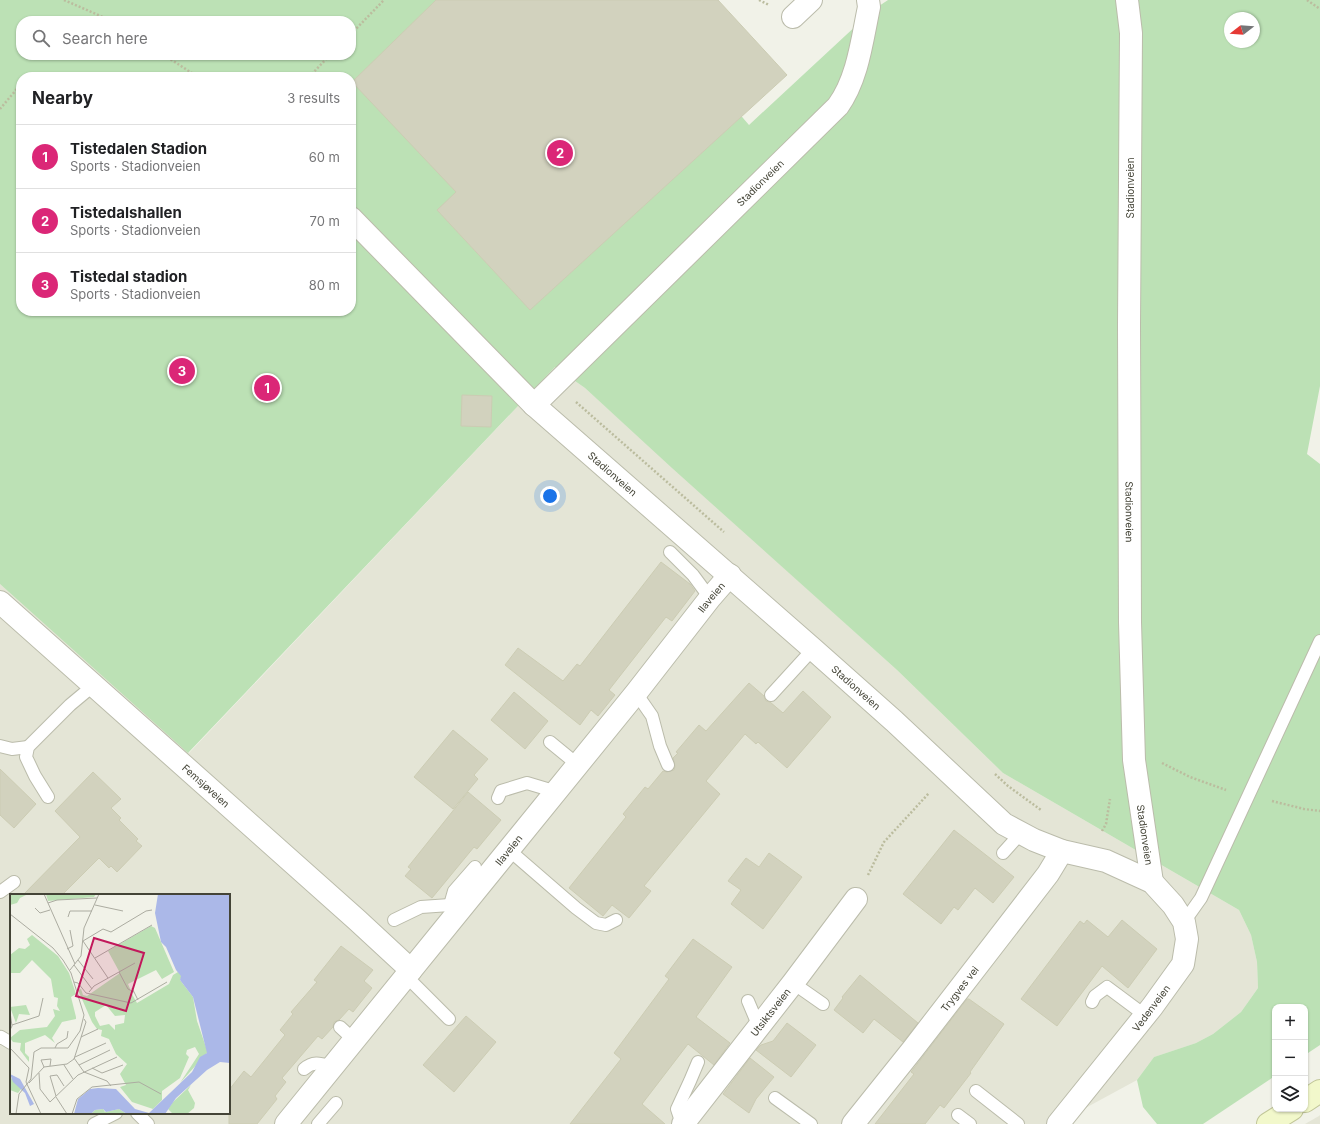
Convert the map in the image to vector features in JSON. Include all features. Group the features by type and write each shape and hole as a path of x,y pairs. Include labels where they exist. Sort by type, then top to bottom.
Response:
{"main road":[{"path":"1308,1099 1320,1091"},
{"path":"1268,1124 1287,1112"}],"street":[{"path":"793,17 810,0"},
{"name":"Stadionveien","path":"534,406 838,106 846,96 850,87 869,6 868,0"},
{"name":"Stadionveien","path":"1127,0 1131,32 1129,350 1130,622 1133,730 1134,760 1152,882"},
{"name":"Stadionveien","path":"356,223 534,406 730,575 1004,824 1034,840 1062,851 1106,861 1152,882"},
{"name":"Ilaveien","path":"286,1124 334,1067 347,1034 409,973 453,910 509,850 730,575"},
{"name":"Femsjøveien","path":"0,602 94,685 409,973"},
{"name":"Trygves vei","path":"853,1124 913,1049 1043,880 1062,851"},
{"name":"Vedenveien","path":"1058,1124 1146,1016 1183,964 1187,939 1184,922 1173,905 1152,882"},
{"name":"Utsiktsveien","path":"682,1124 759,1027 856,899"}],"lane":[{"path":"670,552 693,575 710,598"},
{"path":"1184,922 1201,898 1320,641"},
{"path":"771,695 813,649"},
{"path":"48,797 35,776 26,757 28,747 70,705 94,685"},
{"path":"636,693 652,716 660,746 668,765"},
{"path":"550,742 578,765"},
{"path":"0,746 12,749 28,747"},
{"path":"498,798 501,791 527,783 556,792"},
{"path":"1003,853 1021,833"},
{"path":"509,850 576,908 596,923 606,925 616,920"},
{"path":"394,920 421,906 453,910 454,891 475,867"},
{"path":"0,892 14,882"},
{"path":"409,973 449,1019"},
{"path":"793,983 823,1004"},
{"path":"1092,1002 1095,996 1107,987 1146,1016"},
{"path":"748,1001 759,1027"},
{"path":"0,1038 1,1037 10,1042"},
{"path":"682,1124 676,1109 690,1082 698,1062"},
{"path":"304,1069 309,1064 319,1063 334,1067"},
{"path":"976,1091 1018,1124"},
{"path":"775,1098 811,1124"},
{"path":"318,1124 336,1103"},
{"path":"94,1124 114,1114"},
{"path":"138,1114 148,1124"},
{"path":"958,1115 970,1124"}],"path":[{"path":"64,0 101,16"},
{"path":"356,29 384,0"},
{"path":"1307,0 1320,9"},
{"path":"172,60 190,72"},
{"path":"314,72 325,60"},
{"path":"0,109 16,90"},
{"path":"556,384 725,532"},
{"path":"856,899 884,842 948,772"},
{"path":"992,772 1008,786 1045,813"},
{"path":"1099,836 1106,824 1111,792"}],"shaded area":[{"path":"555,367 585,388 897,670 1003,773 1239,910 1251,935 1257,962 1258,988 1241,1012 1213,1034 1196,1043 1154,1057 1137,1080 1056,1124 0,1124 0,584 189,753"},
{"path":"1320,1115 1320,1124 1305,1124 1319,1116"}],"green space":[{"path":"0,0 642,0 749,125 873,10 888,0 1320,0 1320,386 1307,454 1320,464 1320,1045 1308,1053 1308,1004 1272,1004 1272,1078 1203,1124 1157,1124 1143,1107 1137,1080 1154,1057 1196,1043 1213,1034 1241,1012 1258,988 1257,962 1251,935 1239,910 1003,773 897,670 585,388 555,367 188,753 0,584"}],"building":[{"path":"436,0 718,0 787,75 530,310 437,210 456,192 356,86 356,78"},
{"path":"462,395 492,396 491,427 461,426"},
{"path":"661,562 690,584 695,591 672,621 666,617 609,690 615,695 598,716 591,710 580,725 505,665 518,648 563,681 577,664 580,666"},
{"path":"749,683 764,696 766,701 770,702 783,713 803,691 831,717 787,768 758,742 756,744 745,734 706,781 720,794 644,886 651,891 629,918 612,905 603,916 569,888 626,817 623,814 645,787 648,789 663,771 667,772 674,770 675,766 673,758 678,753 676,752 699,725 706,731"},
{"path":"514,692 548,721 525,749 491,720"},
{"path":"453,730 488,759 474,775 478,779 453,809 414,777"},
{"path":"0,769 36,804 14,828 0,815"},
{"path":"93,772 121,799 111,808 121,818 119,820 138,839 136,841 142,846 117,872 111,866 109,868 99,858 63,894 24,894 80,837 55,811"},
{"path":"468,792 501,820 477,849 474,847 432,898 405,876 411,869 408,867"},
{"path":"954,830 1014,877 993,903 975,888 958,910 954,907 941,924 903,894"},
{"path":"769,853 802,877 763,929 731,904 741,890 728,881 746,858 759,867"},
{"path":"1087,920 1108,937 1122,920 1157,949 1128,988 1102,966 1057,1026 1021,999 1080,921 1084,924"},
{"path":"693,939 732,967 696,1017 730,1043 714,1065 688,1044 642,1104 665,1124 570,1124 621,1059 614,1053 669,979 665,976"},
{"path":"341,946 373,970 364,981 372,988 353,1012 349,1009 339,1020 334,1022 333,1027 322,1039 318,1036 282,1078 286,1082 275,1096 277,1099 257,1124 229,1124 230,1089 244,1071 251,1077 285,1035 280,1030 293,1014 291,1012 317,982 314,980"},
{"path":"860,975 918,1023 903,1042 874,1019 863,1033 834,1010 843,998 842,997"},
{"path":"967,999 1004,1024 970,1072 971,1073 944,1108 940,1105 925,1124 875,1124 914,1074 911,1072"},
{"path":"466,1016 496,1042 454,1092 423,1065"},
{"path":"787,1023 816,1045 791,1077 756,1050 761,1045 773,1041"},
{"path":"750,1058 774,1077 756,1099 749,1113 723,1094"}],"place":[{"name":"Tistedalshallen","path":"560,153"},
{"name":"Tistedal stadion","path":"182,371"},
{"name":"Tistedalen Stadion","path":"267,388"}]}
